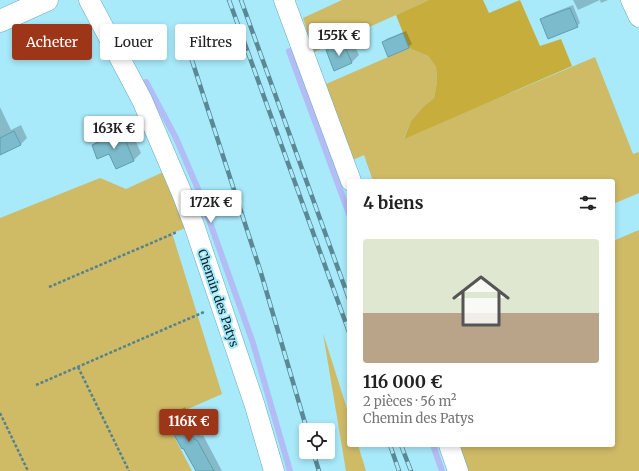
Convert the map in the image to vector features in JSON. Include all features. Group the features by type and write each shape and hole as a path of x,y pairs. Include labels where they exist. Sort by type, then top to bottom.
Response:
{"street":[{"path":"0,21 47,0"},
{"name":"Chemin des Patys","path":"89,0 142,100 172,168 194,225 221,305 274,471"},
{"path":"284,0 350,179"},
{"path":"631,0 639,17"},
{"path":"450,447 458,471"}],"path":[{"path":"49,287 194,225"},
{"path":"36,385 221,305"},
{"path":"78,367 130,471"},
{"path":"0,413 28,471"}],"shaded area":[{"path":"342,0 429,0 314,52 303,18"},
{"path":"429,0 483,0 489,13 520,0 540,46 561,39 572,66 404,139 411,121 423,107 434,98 437,82 436,67 428,56 409,48 396,15"},
{"path":"409,48 428,56 436,67 437,82 434,98 423,107 411,121 404,138 595,57 633,154 639,152 639,193 615,203 615,179 372,179 364,155 353,160 326,84"},
{"path":"172,168 194,225 172,233 222,394 165,419 192,471 0,471 0,218 100,178 126,189"},
{"path":"639,230 639,471 467,471 458,447 615,447 615,240"},
{"path":"323,333 347,409 347,447 359,447 366,471 346,471"}],"building":[{"path":"570,8 578,27 548,39 540,19"},
{"path":"403,33 409,48 388,57 382,42"},
{"path":"343,42 352,63 334,71 326,50"},
{"path":"14,131 21,145 0,155 0,138"},
{"path":"122,132 134,161 116,169 109,154 97,159 92,145"},
{"path":"179,412 214,471 196,471 183,448 182,449 165,419"}],"waterway":[{"path":"289,51 347,209"},
{"path":"146,82 176,138 198,189 253,343 290,471"},
{"path":"434,447 442,471"}],"railway":[{"path":"229,0 347,326"},
{"path":"241,0 347,293"},
{"path":"192,60 261,273 305,423"},
{"path":"391,447 399,471"},
{"path":"402,447 411,471"},
{"path":"315,459 319,471"}]}
